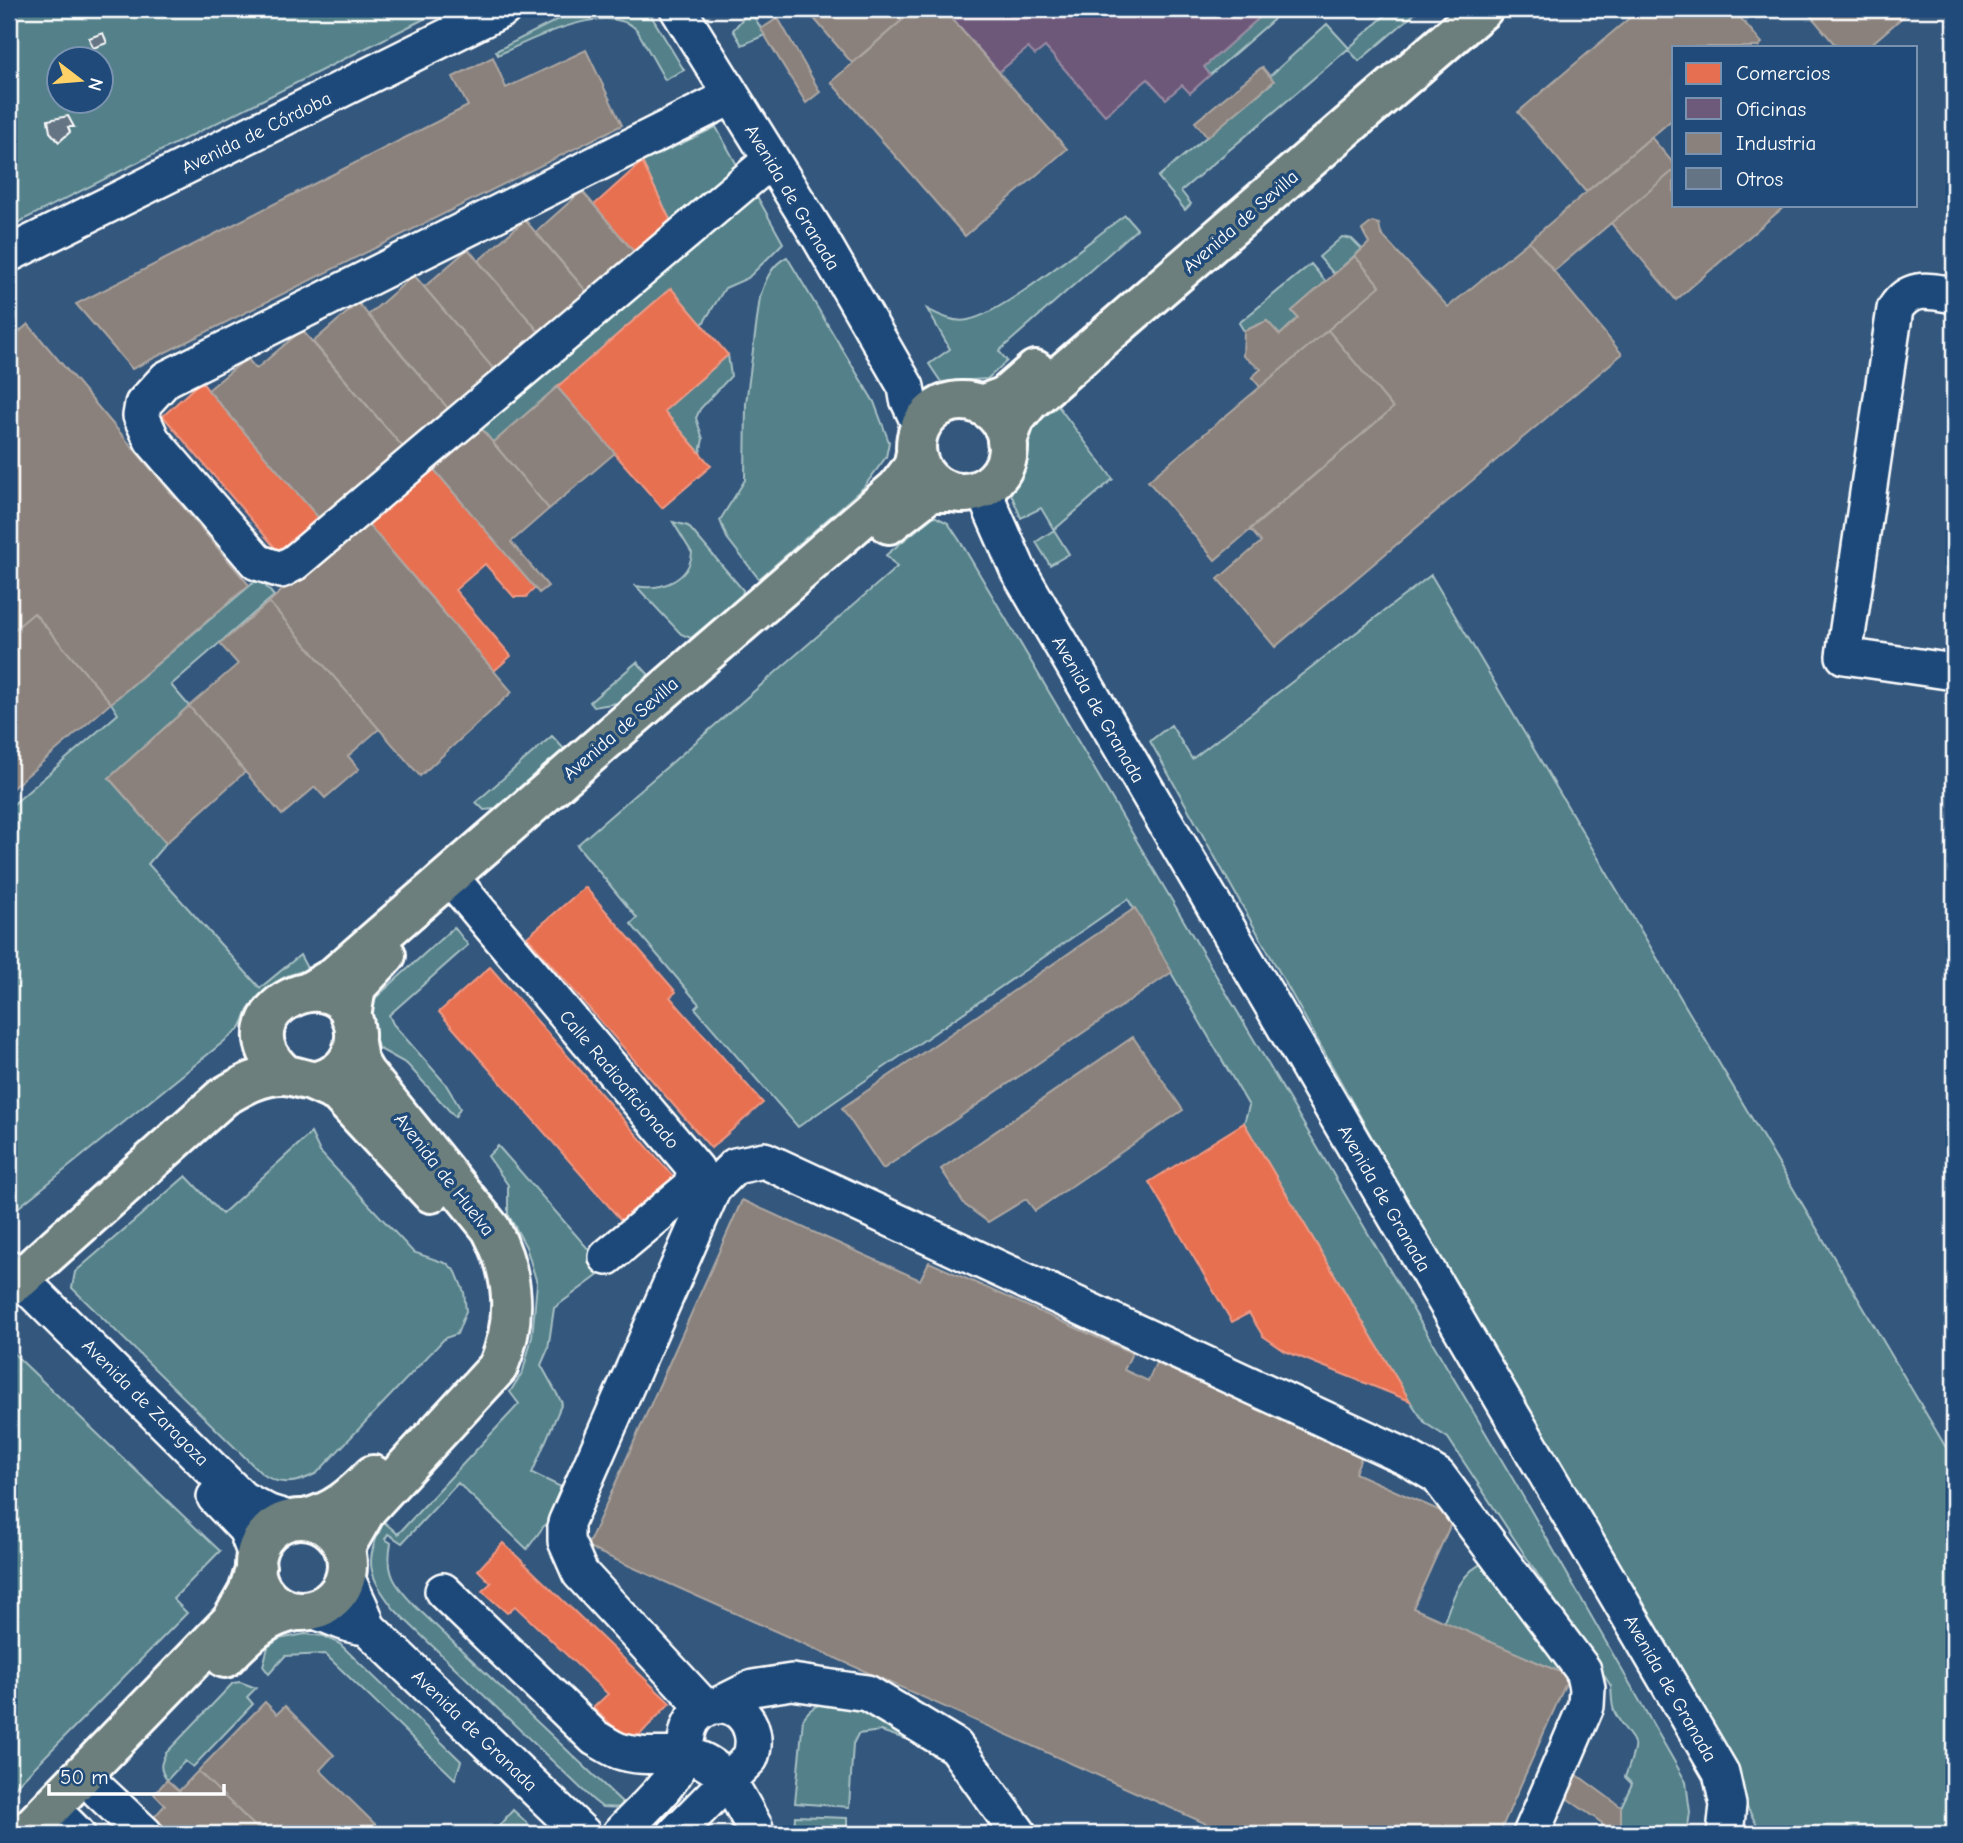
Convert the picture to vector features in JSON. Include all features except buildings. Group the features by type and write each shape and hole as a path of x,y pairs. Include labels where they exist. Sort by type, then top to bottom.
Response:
{"main road":[{"name":"Avenida de Sevilla","path":"981,405 1004,396 1452,9"},
{"name":"Avenida de Sevilla","path":"1007,441 1015,419 1029,402 1483,9"},
{"path":"959,401 981,405 998,419 1007,441 1003,466 996,477 964,491 927,478 925,429 959,401"},
{"name":"Avenida de Sevilla","path":"310,991 332,978 898,488 913,467 925,429"},
{"name":"Avenida de Sevilla","path":"353,1029 356,987 370,968 918,499 930,492 964,491"},
{"path":"11,1276 223,1097 245,1084 299,1078 335,1074 351,1054 353,1029 334,998 310,991 285,999 269,1018 266,1030 270,1056 299,1078"},
{"name":"Avenida de Huelva","path":"345,1562 367,1509 498,1367 507,1345 512,1305 511,1280 503,1252 491,1229 365,1073 358,1060 353,1029"},
{"path":"11,1276 266,1030"},
{"name":"Avenida de Huelva","path":"299,1078 338,1093 470,1234 488,1268 494,1305 487,1342 470,1375 353,1495 326,1515 299,1520"},
{"path":"25,1834 232,1620 248,1592 256,1561 269,1532 299,1520 329,1529 345,1562 333,1598 304,1610 278,1614 261,1623 99,1790 67,1831"},
{"path":"256,1561 264,1592 284,1608 304,1610"}],"street":[{"name":"Avenida de Córdoba","path":"9,254 503,9"},
{"name":"Avenida de Granada","path":"678,9 906,387 919,389 925,429"},
{"path":"732,96 166,379 151,392 143,404 144,426 152,440 257,562 281,570 294,563 771,160"},
{"path":"1954,295 1918,290 1908,293 1895,309 1844,656 1954,672"},
{"name":"Avenida de Granada","path":"964,491 993,545 1018,570 1721,1773 1728,1805 1725,1834"},
{"name":"Calle Radioaficionado","path":"461,890 692,1164 696,1175 690,1188 607,1258"},
{"path":"756,1831 752,1788 754,1748 752,1727 746,1717 738,1710 712,1707 580,1573 566,1541 566,1523 713,1188 735,1166 764,1160 1406,1457 1438,1476 1583,1670 1587,1688 1586,1706 1531,1834"},
{"name":"Avenida de Zaragoza","path":"11,1276 242,1499 269,1513 299,1520"},
{"name":"Avenida de Zaragoza","path":"11,1276 239,1520 252,1539 256,1561"},
{"name":"Avenida de Granada","path":"345,1562 352,1592 363,1606 367,1627 583,1834"},
{"path":"443,1591 595,1738 618,1751 645,1755 683,1754 709,1763 728,1782 756,1831"},
{"name":"Avenida de Granada","path":"304,1610 328,1614 348,1626 367,1627"},
{"path":"620,1834 672,1775 683,1754 690,1723 712,1707 752,1688 792,1682 867,1693 928,1727 955,1746 1020,1834"},
{"path":"685,1824 750,1758 775,1706 792,1682"},
{"path":"99,1790 145,1834"},
{"path":"685,1824 721,1808 746,1818 756,1831"}],"green space":[{"path":"9,9 444,9 9,227"},
{"path":"570,9 647,9 684,70 665,80 637,30 624,22 608,19 569,26 498,55 496,51 571,13"},
{"path":"1269,9 1279,9 1273,20 1210,75 1204,67"},
{"path":"1392,9 1420,9 1359,61 1348,49 1181,191 1191,204 1185,210 1158,177 1273,82 1270,76 1327,24 1349,48"},
{"path":"750,10 765,35 742,45 733,30"},
{"path":"716,127 742,174 675,230 642,162"},
{"path":"754,191 783,243 748,278 725,288 702,325 670,289 493,443 479,426"},
{"path":"1125,215 1137,229 999,351 1007,361 987,379 941,382 929,364 950,349 927,309 957,320 984,315 1025,290"},
{"path":"1342,237 1352,239 1362,249 1334,274 1319,257"},
{"path":"787,257 874,402 889,442 886,457 863,488 759,579 727,538 720,520 745,480 746,403 760,297 773,269"},
{"path":"1311,264 1326,282 1292,311 1298,318 1280,335 1267,321 1244,331 1239,323"},
{"path":"728,355 731,376 700,409 696,418 703,439 700,453 664,411"},
{"path":"1058,406 1113,479 1054,530 1041,508 1021,518 1011,494 1026,431"},
{"path":"934,516 948,523 960,541 1514,1481 1686,1782 1690,1812 1687,1834 1621,1834 1621,1807 1632,1784 1625,1777 1634,1742 1614,1710 1611,1686 1448,1438 1425,1423 1410,1401 1244,1123 1249,1106 1128,899 798,1127 695,1008 699,1004 631,924 637,918 577,845 897,567 886,555"},
{"path":"673,522 688,526 743,590 742,596 691,638 681,634 636,586 654,587 672,582 690,563 692,553"},
{"path":"1054,530 1069,554 1050,565 1036,542"},
{"path":"1431,575 1954,1461 1954,1834 1756,1834 1757,1825 1150,741 1171,725 1192,759"},
{"path":"259,578 274,596 171,685 189,706 109,778 166,843 148,864 260,988 300,955 308,970 290,975 267,989 248,1010 238,1030 9,1215 9,808 118,714 111,703"},
{"path":"637,662 649,675 617,703 594,707 590,702"},
{"path":"552,736 564,749 494,809 484,810 476,802"},
{"path":"454,927 468,945 389,1015 393,1024 445,1083 460,1108 455,1117 407,1064 378,1048 370,1015 371,1002"},
{"path":"311,1133 320,1152 413,1252 448,1264 456,1272 464,1292 466,1311 457,1334 445,1338 317,1473 302,1480 281,1482 260,1472 72,1288 75,1272 186,1176 222,1214"},
{"path":"498,1146 597,1259 604,1271 554,1308 548,1349 541,1365 562,1403 532,1473 565,1489 549,1519 527,1549 458,1483 402,1543 388,1534 385,1539 391,1543 389,1563 397,1585 415,1606 625,1805 623,1808 602,1807 593,1800 394,1609 379,1587 371,1567 373,1547 384,1522 398,1534 519,1404 510,1392 523,1371 532,1337 537,1283 526,1247 508,1214 508,1185 488,1156"},
{"path":"9,1349 220,1551 173,1599 187,1613 9,1793"},
{"path":"1486,1562 1569,1676 1444,1622 1464,1578"},
{"path":"305,1634 324,1636 340,1644 461,1761 455,1779 325,1654 285,1656 269,1674 263,1666 268,1647 279,1639"},
{"path":"240,1682 256,1688 247,1697 253,1704 193,1767 185,1761 167,1780 161,1766 166,1753 233,1683"},
{"path":"840,1702 914,1731 917,1743 881,1731 858,1734 853,1744 849,1807 795,1803 803,1719 819,1705"},
{"path":"513,1810 539,1834 502,1834 496,1829"},
{"path":"795,1816 847,1818 847,1834 794,1834"}]}
